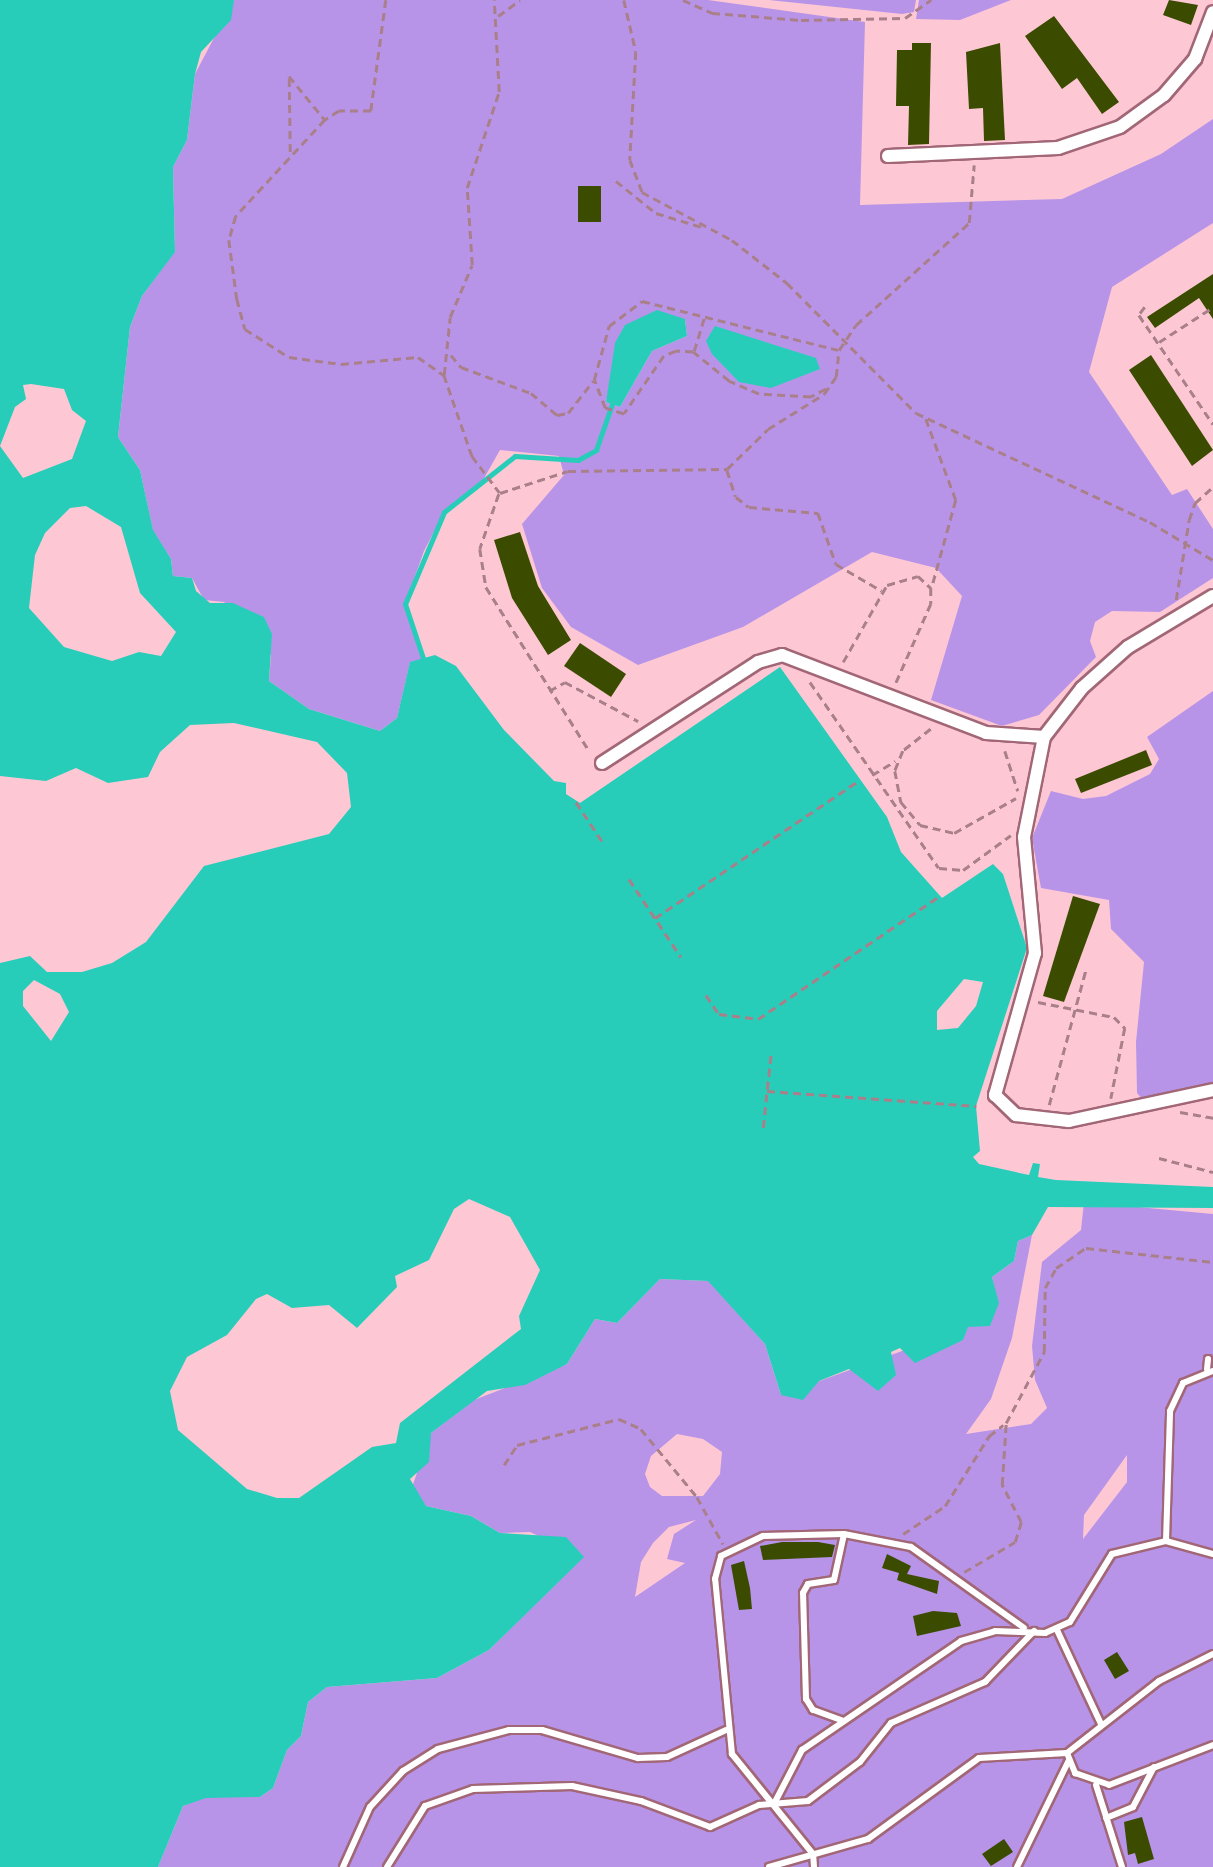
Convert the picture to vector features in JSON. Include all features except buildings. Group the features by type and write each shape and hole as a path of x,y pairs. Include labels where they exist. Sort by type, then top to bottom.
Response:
{"street":[{"path":"888,156 975,157 1058,148 1120,127 1164,95 1195,59 1213,12"},
{"path":"1213,596 1173,620 1082,688 1044,737 1024,796 1023,858 1035,953 995,1095 1016,1115 1044,1121 1116,1114 1213,1090"},
{"path":"602,763 758,662 782,655 803,659 943,719 1002,736 1044,737"}],"lane":[{"path":"1166,1541 1170,1411 1184,1382 1210,1370 1208,1359"},
{"path":"814,1867 813,1854 775,1802 732,1754 726,1730 715,1579 728,1549 762,1536 844,1534 911,1546 959,1576 1024,1628 1034,1631 1058,1630 1070,1622 1112,1554 1166,1541 1213,1554"},
{"path":"842,1720 813,1710 806,1699 803,1593 808,1584 834,1580 844,1534"},
{"path":"775,1802 802,1750 842,1720 961,1641 1024,1628"},
{"path":"1058,1630 1101,1724"},
{"path":"387,1867 425,1806 473,1789 572,1786 641,1801 710,1826 775,1802 792,1806 833,1785 892,1723 985,1682 1034,1631"},
{"path":"769,1867 868,1839 979,1758 1067,1753 1160,1682 1213,1654"},
{"path":"343,1867 370,1807 403,1772 438,1749 510,1730 542,1730 638,1758 667,1757 726,1730"},
{"path":"1096,1785 1125,1782 1154,1766 1213,1744"},
{"path":"1016,1867 1068,1762 1067,1753"},
{"path":"1068,1762 1096,1785 1122,1867"},
{"path":"1106,1818 1132,1806 1154,1766"},
{"path":"762,1790 784,1780"}],"path":[{"path":"386,0 372,111 338,111 326,120 290,154 236,216 230,240 246,329 289,357 342,364 418,357 444,375 483,474 500,492"},
{"path":"444,375 450,354 450,317 472,266 466,188 499,92 494,0"},
{"path":"496,17 520,0"},
{"path":"624,0 630,10"},
{"path":"630,0 636,52 630,160 642,192 716,232 787,283 926,418 1213,560"},
{"path":"682,0 712,13 801,20 905,18 931,0"},
{"path":"290,154 289,76 326,120"},
{"path":"500,492 568,470 727,469 768,428 828,388 836,377 839,350 856,325 968,223 975,157"},
{"path":"616,181 656,213 716,232"},
{"path":"828,388 811,397 760,394 728,381 693,352 664,356 624,414 605,408 594,380 598,352 624,310 642,301 839,350"},
{"path":"1145,307 1139,315 1213,424"},
{"path":"1158,343 1213,307"},
{"path":"693,352 705,314"},
{"path":"450,354 461,367 532,393 557,416 568,413 594,380"},
{"path":"890,698 931,604 931,588 956,500 926,418"},
{"path":"727,469 736,497 749,507 818,513 836,564 882,591"},
{"path":"1173,620 1194,503 1213,487"},
{"path":"500,492 480,549 496,610 548,692 602,763"},
{"path":"836,674 882,591 906,576 931,588"},
{"path":"803,659 812,687 871,776 943,871 963,870 1017,831"},
{"path":"548,692 565,682 635,718 648,734"},
{"path":"871,776 943,719"},
{"path":"1002,736 1024,796 1019,808"},
{"path":"896,760 901,802 929,832 954,832 1024,796"},
{"path":"654,918 858,780"},
{"path":"576,802 602,841"},
{"path":"628,879 681,957"},
{"path":"706,995 719,1014 758,1019 940,896"},
{"path":"1044,1121 1086,969"},
{"path":"1023,998 1114,1017 1126,1028 1111,1088 1116,1114"},
{"path":"763,1128 771,1054"},
{"path":"767,1092 976,1106"},
{"path":"1159,1158 1213,1172"},
{"path":"959,1576 1015,1542 1017,1507 1000,1474 1006,1423 1044,1352 1046,1288 1070,1254 1117,1248 1213,1262"},
{"path":"504,1465 518,1445 619,1418 642,1429 697,1497 728,1549"},
{"path":"888,1542 945,1506 988,1436 1006,1423"}],"shaded area":[{"path":"0,0 234,0 231,20 201,52 195,74 187,140 173,167 175,252 142,296 130,327 118,437 140,470 153,530 171,559 173,576 192,578 196,591 210,603 233,603 264,617 272,634 269,681 309,709 380,731 397,718 410,662 435,655 456,666 504,730 554,781 566,783 566,794 580,803 780,667 887,817 901,852 942,898 993,864 1003,874 1027,948 976,1106 980,1151 973,1157 979,1164 1029,1175 1033,1163 1040,1164 1038,1177 1056,1180 1213,1187 1213,1208 1048,1207 1032,1235 1018,1241 1014,1261 992,1277 999,1303 990,1326 968,1327 963,1340 915,1363 900,1348 891,1352 896,1375 878,1391 849,1369 819,1381 803,1400 781,1395 765,1344 708,1281 660,1279 617,1323 595,1319 567,1364 525,1385 487,1391 431,1433 429,1462 410,1479 426,1506 471,1516 500,1533 566,1537 584,1557 489,1650 437,1678 327,1687 308,1702 301,1736 287,1750 273,1788 260,1797 206,1798 183,1806 158,1867 0,1867 0,963 30,956 47,972 82,972 112,963 146,942 204,866 329,834 351,807 347,773 317,742 234,723 190,725 160,752 148,777 108,783 76,768 46,781 0,776","holes":["23,385 64,389 72,410 86,421 72,459 23,478 0,446 15,407 26,399","86,506 121,527 140,593 176,632 161,656 139,652 112,661 64,647 29,608 35,555 45,533 70,508","964,979 983,982 976,1006 958,1028 937,1030 937,1011","34,980 60,994 69,1012 51,1041 23,1006 23,991","469,1199 510,1217 540,1270 519,1316 521,1329 400,1423 396,1443 372,1447 299,1498 277,1498 247,1489 178,1430 170,1391 187,1357 227,1335 256,1299 267,1294 292,1308 329,1305 357,1328 397,1287 395,1276 429,1260 454,1209"]},
{"path":"234,0 708,0 865,22 860,205 1062,199 1161,154 1213,119 1213,223 1112,287 1089,372 1172,495 1187,489 1213,529 1213,578 1160,612 1112,611 1095,622 1090,641 1096,657 1039,715 1002,726 931,700 962,596 936,568 872,552 743,627 638,665 571,627 542,588 522,524 564,475 559,456 500,450 478,489 444,512 424,551 405,604 424,661 410,663 397,718 380,731 309,709 269,681 271,655 224,602 204,600 192,578 173,576 171,559 153,531 140,470 118,437 130,327 142,296 175,251 173,167 187,140 195,74","holes":["685,319 687,336 652,351 620,407 606,402 612,376"]},
{"path":"769,0 916,0 914,12 902,14"},
{"path":"919,0 1011,0 960,20 916,19"},
{"path":"657,310 685,319 687,336 652,351 620,407 606,402 615,343 625,325"},
{"path":"715,326 816,358 820,369 771,388 739,382 712,354 706,341"},
{"path":"1213,691 1213,1083 1144,1101 1137,1093 1136,1042 1144,962 1111,929 1109,900 1041,888 1032,838 1051,791 1083,799 1106,796 1150,774 1159,759 1147,737"},
{"path":"1084,1202 1213,1214 1213,1867 158,1867 183,1806 206,1797 260,1797 273,1788 287,1750 301,1736 308,1702 327,1687 437,1678 489,1650 583,1557 530,1532 500,1533 471,1516 426,1506 411,1490 431,1433 474,1400 567,1364 595,1319 617,1323 660,1279 709,1281 765,1344 781,1395 968,1327 998,1303 992,1277 1014,1261 1018,1241 1032,1235 1012,1338 991,1399 966,1434 1031,1424 1047,1408 1035,1380 1032,1346 1042,1262 1081,1230","holes":["677,1434 703,1439 722,1452 720,1474 703,1496 662,1496 650,1487 645,1474 651,1456","1127,1455 1127,1482 1083,1539 1084,1515","696,1520 674,1534 667,1559 685,1563 635,1597 641,1562 669,1527"]}],"waterway":[{"path":"424,661 405,604 444,512 515,456 578,460 596,450 612,404"}]}
